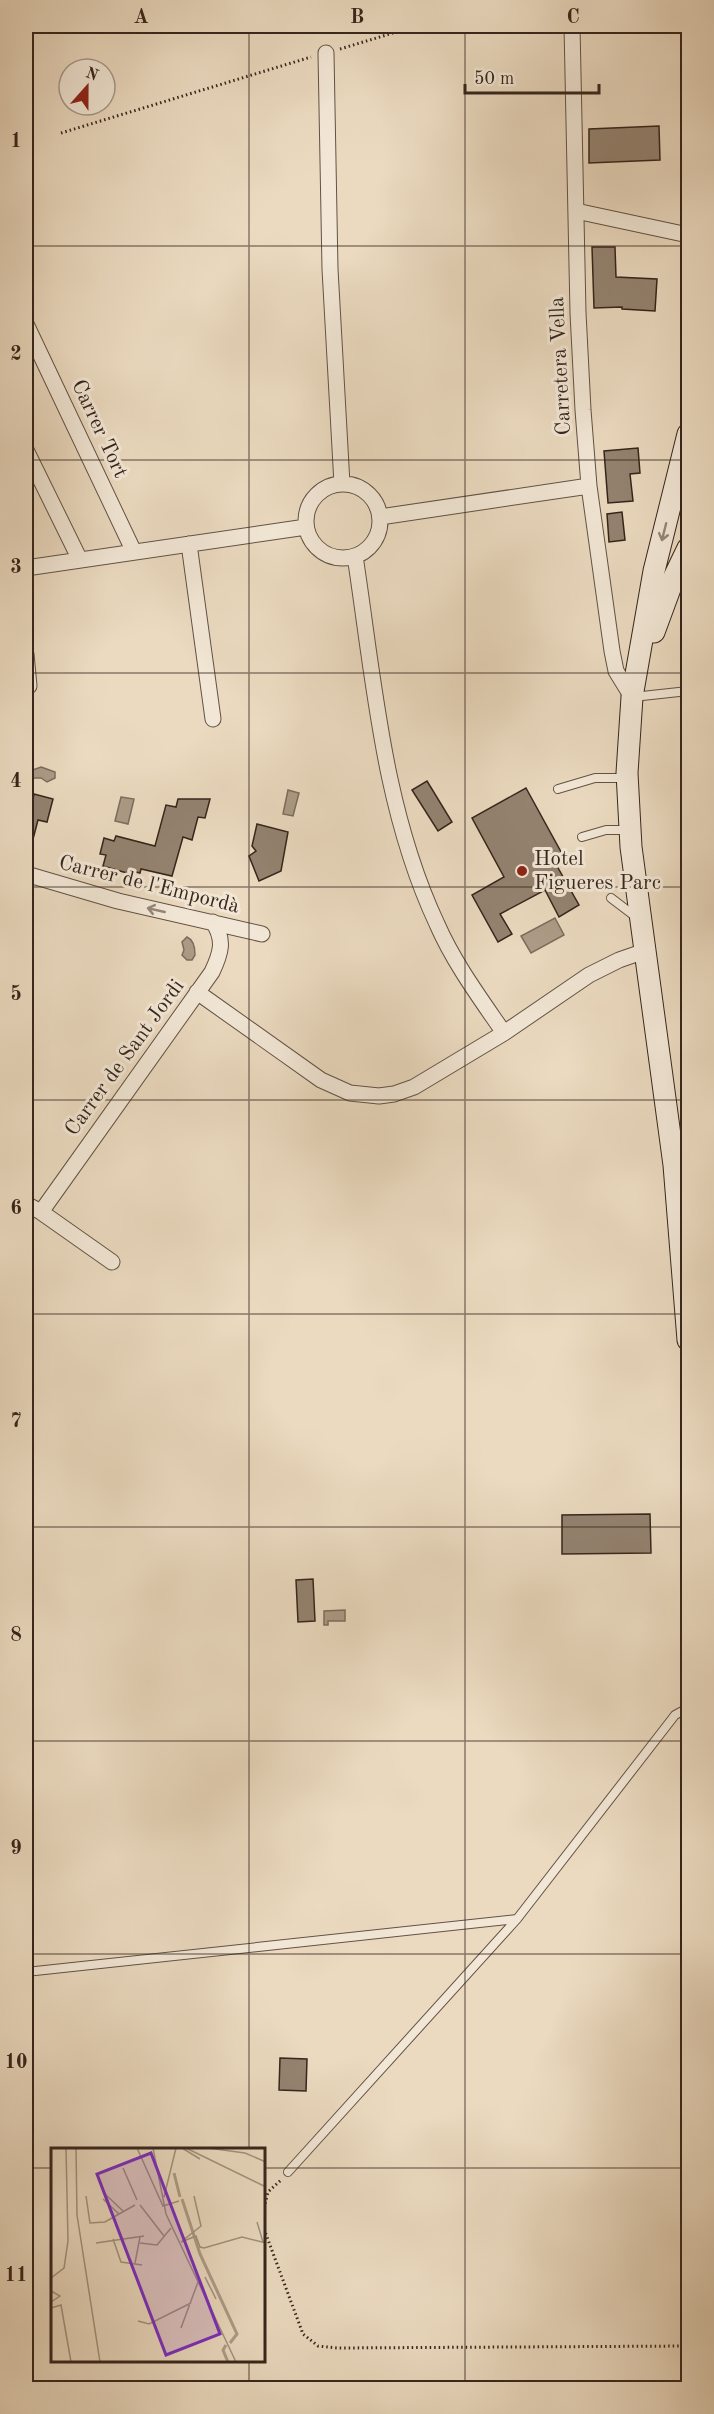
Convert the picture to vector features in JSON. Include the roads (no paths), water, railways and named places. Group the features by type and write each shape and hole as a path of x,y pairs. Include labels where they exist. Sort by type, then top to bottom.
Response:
{"main road":[{"path":"688,435 654,571 632,697 627,778 630,830 645,951 684,1163 688,1340"},
{"path":"638,668 688,548"}],"street":[{"name":"Carretera Vella","path":"572,26 578,313 589,486 616,671 632,697"},
{"path":"326,53 330,269 342,483"},
{"path":"576,211 688,235"},
{"name":"Carrer Tort","path":"26,324 134,552"},
{"path":"26,450 80,560"},
{"path":"342,483 353,485 372,497 380,517 379,530 374,541 366,550 355,556 342,558 329,556 318,549 310,539 306,527 306,514 310,502 318,492 342,483"},
{"path":"380,517 589,486"},
{"path":"26,568 306,527"},
{"path":"189,544 213,719"},
{"path":"355,556 388,773 396,814 408,853 438,927 504,1033"},
{"path":"26,654 29,686"},
{"name":"Carrer de l'Empordà","path":"26,874 118,901 262,934"},
{"name":"Carrer de Sant Jordi","path":"41,1212 212,972 220,955 222,940 213,922"},
{"path":"197,992 321,1080 350,1093 363,1096 394,1094 414,1087 504,1033 589,975 645,951"},
{"path":"26,1204 112,1262"}],"lane":[{"path":"632,697 688,691"},
{"path":"558,789 594,778 627,778"},
{"path":"582,837 606,830 630,830"},
{"path":"611,898 641,921"},
{"path":"288,2172 517,1919 675,1715 688,1708"},
{"path":"26,1972 517,1919"}],"place":[{"name":"Hotel Figueres Parc","path":"522,871"}]}
